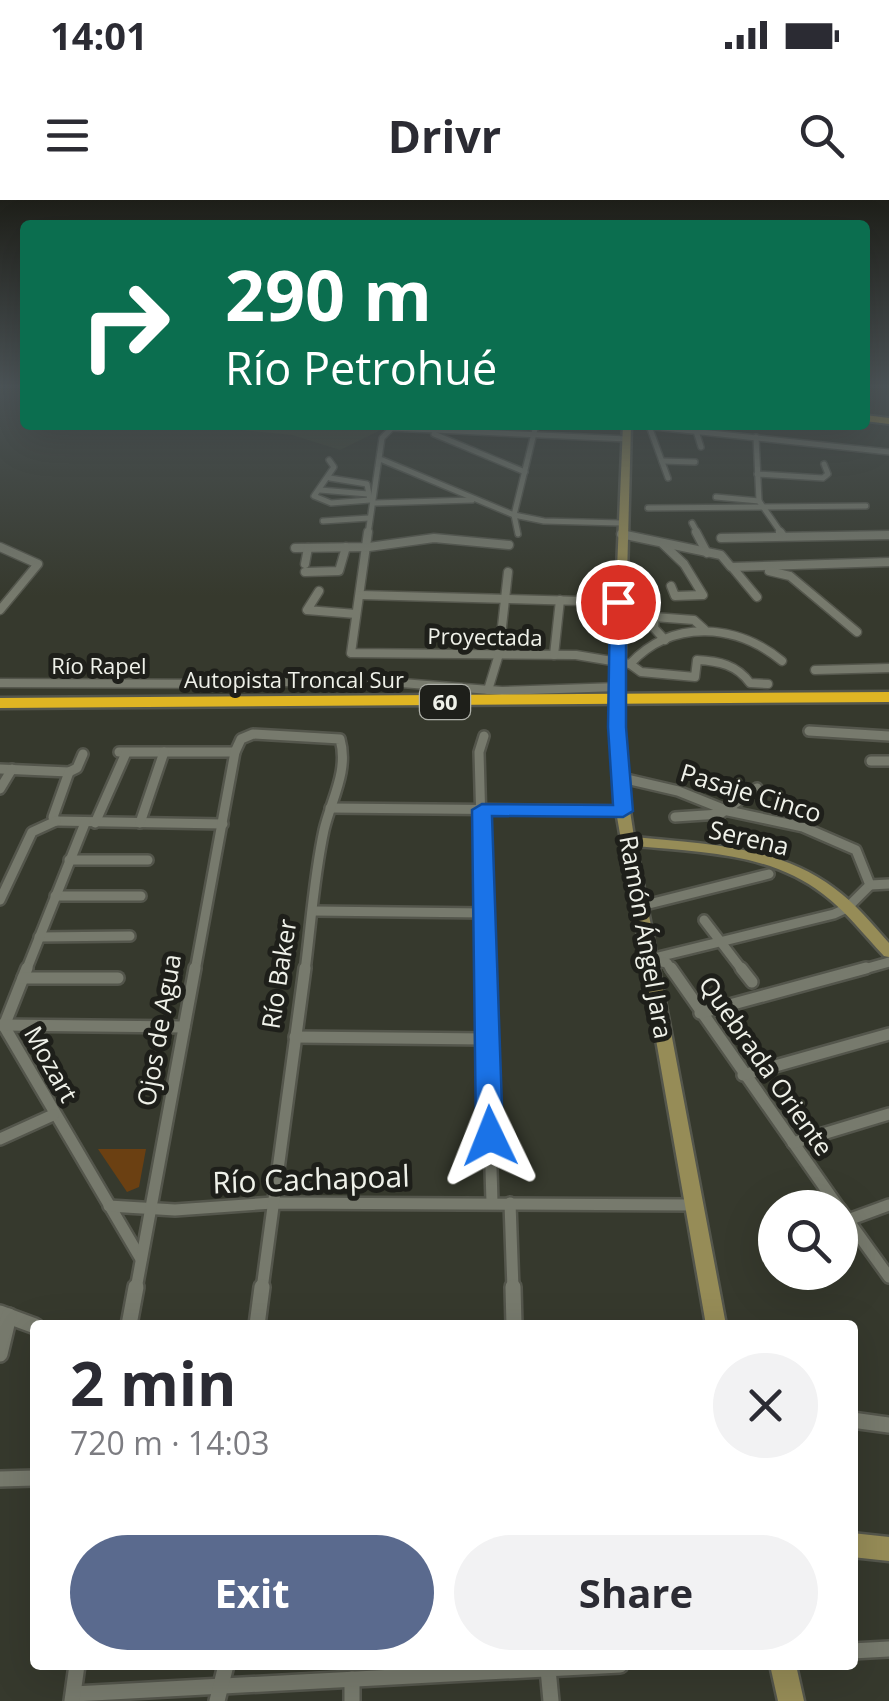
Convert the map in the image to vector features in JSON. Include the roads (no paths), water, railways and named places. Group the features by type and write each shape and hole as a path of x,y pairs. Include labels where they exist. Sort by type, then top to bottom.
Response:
{"highway":[{"name":"Autopista Troncal Sur","path":"0,704 889,697"},
{"name":"Autopista Troncal Sur","path":"0,711 889,706"}],"main road":[{"name":"Ramón Ángel Jara","path":"626,456 618,602 624,663 618,689 617,727 623,811 715,1320"},
{"name":"Serena","path":"629,841 767,860 812,879 847,908 889,952"},
{"path":"858,1545 889,1548"},
{"path":"784,1670 791,1701"}],"street":[{"path":"487,456 525,472"},
{"path":"518,534 514,515 529,456"},
{"path":"659,456 668,478"},
{"path":"757,456 761,504 783,536"},
{"path":"320,591 307,610 356,614 380,459 514,515 621,528 662,543 724,557 757,597"},
{"path":"330,460 334,467 330,478 314,496 331,503 371,499 478,500"},
{"path":"662,461 695,462"},
{"path":"758,474 823,478 828,474 824,464"},
{"path":"330,478 364,483 371,499"},
{"path":"318,490 334,488 371,499"},
{"path":"716,497 761,504"},
{"path":"320,531 331,503"},
{"path":"648,508 866,506"},
{"path":"323,521 369,518"},
{"path":"692,522 708,553"},
{"path":"721,538 889,535"},
{"path":"295,548 369,547 434,538 509,545"},
{"path":"662,543 684,564 703,595 675,596 671,586"},
{"path":"308,548 305,568 339,571 346,547"},
{"path":"0,610 38,564 3,551"},
{"path":"731,567 889,562"},
{"path":"746,567 790,576 856,632"},
{"path":"488,690 500,654 508,572"},
{"path":"361,595 618,602"},
{"path":"554,655 560,600"},
{"name":"Proyectada","path":"356,614 351,653 554,655 624,663 641,672 695,677 697,660 724,662 747,676 750,683 768,684"},
{"path":"666,640 654,628 655,615 694,620 704,628"},
{"path":"624,663 651,644 704,628 736,632 782,660"},
{"path":"815,670 889,668"},
{"name":"Río Rapel","path":"0,682 241,684 352,679 488,690 618,689"},
{"path":"809,731 889,736"},
{"name":"Río Baker","path":"236,748 241,739 253,734 343,741 295,1037 258,1320"},
{"path":"484,736 479,752 492,1202"},
{"path":"140,823 164,752 236,748"},
{"name":"Ojos de Agua","path":"130,1320 236,748"},
{"name":"Mozart","path":"141,1260 2,1025 69,860 122,752 164,752"},
{"path":"0,769 69,772 77,768 82,754"},
{"path":"872,761 889,760"},
{"path":"0,789 12,768"},
{"path":"56,821 53,816 69,772"},
{"name":"Pasaje Cinco","path":"622,778 678,790 728,811 803,827 856,850 870,885"},
{"path":"675,817 708,820 728,811 756,788"},
{"path":"330,808 623,811"},
{"path":"0,900 32,832 56,821 223,824"},
{"path":"69,860 148,860"},
{"path":"640,906 769,874"},
{"path":"650,959 847,908 870,885 889,884"},
{"path":"55,896 140,896"},
{"path":"314,911 485,912"},
{"path":"704,920 752,982"},
{"path":"38,937 130,936"},
{"name":"Quebrada Oriente","path":"650,959 667,963 826,1190"},
{"path":"700,1013 889,962"},
{"path":"23,978 118,978"},
{"path":"2,1025 184,1028"},
{"path":"743,1075 889,1034"},
{"path":"295,1037 487,1039"},
{"path":"793,1143 889,1114"},
{"path":"0,1139 53,1115"},
{"path":"510,1202 514,1320"},
{"name":"Río Cachapoal","path":"110,1206 176,1210 273,1203 694,1205"},
{"path":"858,1210 889,1205"},
{"name":"Quebrada Oriente","path":"858,1234 889,1277"},
{"path":"0,1354 4,1315 30,1324"},
{"path":"858,1421 889,1424"},
{"path":"0,1479 30,1478"},
{"path":"858,1651 889,1649"},
{"path":"77,1670 73,1698 222,1683 528,1670"},
{"path":"548,1670 551,1701"},
{"path":"352,1679 352,1701"}]}
